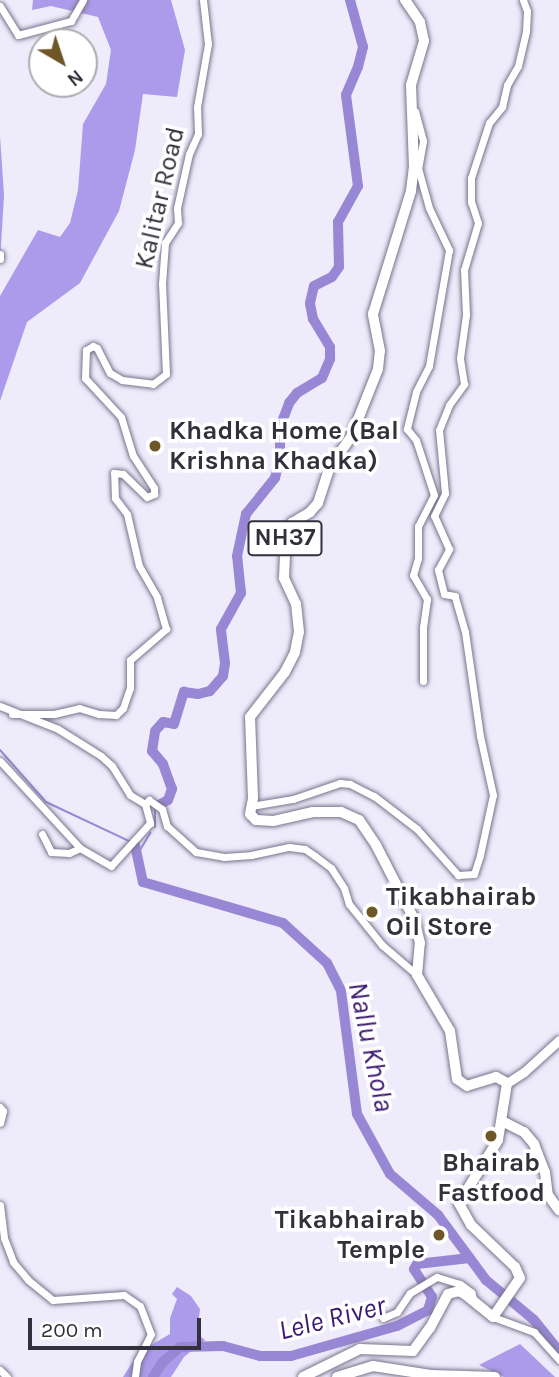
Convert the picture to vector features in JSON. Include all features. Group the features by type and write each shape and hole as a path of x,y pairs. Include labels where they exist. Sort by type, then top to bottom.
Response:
{"main road":[{"name":"NH37","path":"251,806 250,717 285,672 295,652 299,632 296,604 284,578 286,533 292,523 310,512 318,503 330,467 351,437 378,369 380,351 373,314 411,191 411,85 422,48 423,31 405,0"},
{"path":"251,806 251,816 261,821 330,810 359,820 376,845 414,919 420,943 417,975 450,1031 460,1084 467,1086 496,1077 507,1083 502,1121 495,1145 459,1203 471,1225 515,1267 520,1279 493,1317 459,1292 448,1294 430,1328 413,1351 360,1349 303,1377"},
{"path":"502,1121 524,1132 534,1144 545,1172 548,1195 559,1210"},
{"path":"337,1377 373,1366 432,1375 495,1377"}],"street":[{"path":"0,6 18,34 71,21 83,0"},
{"name":"Kalitar Road","path":"12,714 54,714 79,708 99,714 116,715 123,708 130,688 130,660 166,629 157,597 139,566 127,514 115,498 112,480 114,473 123,474 147,497 154,495 154,488 133,456 121,417 85,378 86,350 93,346 97,348 110,373 122,380 153,384 159,383 166,374 162,284 165,243 178,223 177,208 200,126 197,107 208,44 203,0"},
{"path":"418,526 434,516 445,493 439,430 449,405 464,384 460,358 466,315 464,270 478,223 471,202 471,177 489,123 502,107 507,85 518,66 526,31 527,11 523,0"},
{"path":"412,104 423,141 418,168 429,208 449,250 429,366 416,392 407,429 416,440 434,495 418,526 418,558 413,575 427,598 423,627 423,681"},
{"path":"251,806 293,799 340,783 350,784 374,796 417,829 458,875 474,874 493,795 480,736 465,632 455,596 444,594 438,570 449,550 434,516"},
{"path":"0,706 12,714 58,729 102,756 130,795 145,804 150,823 111,866 80,848 0,761"},
{"path":"145,804 149,800 163,808 167,826 196,852 224,856 251,855 289,847 305,849 331,868 344,888 349,904 382,945 417,975"},
{"path":"41,834 51,852 69,853 80,848"},
{"path":"507,1083 524,1072 559,1041"},
{"path":"0,1107 4,1111 0,1123"},
{"path":"0,1205 4,1238 13,1262 28,1280 53,1300 124,1295 140,1306 150,1334 137,1362 135,1377"},
{"path":"383,1318 397,1312 410,1293 437,1276 445,1277 471,1292 475,1303"},
{"path":"493,1317 534,1332 559,1360"},
{"path":"0,1370 6,1377"}],"shaded area":[{"path":"33,0 171,0 185,50 177,97 143,94 135,150 119,211 80,283 27,322 0,401 0,296 38,230 60,237 70,223 78,190 83,124 106,84 111,50 98,17 51,6 32,10"},
{"path":"0,136 4,195 0,263"},
{"path":"177,1287 191,1296 200,1309 197,1334 205,1340 184,1357 171,1377 123,1377 139,1352 170,1334 170,1318 177,1299 172,1294"},
{"path":"520,1344 555,1377 504,1377 479,1365"}],"waterway":[{"path":"159,805 168,800 172,789 163,764 152,751 155,731 163,722 174,724 184,692 198,694 210,691 223,676 225,663 221,629 241,593 237,556 246,514 275,478 280,458 280,427 289,403 297,393 322,378 330,359 330,347 313,319 310,303 314,286 332,277 339,267 338,222 358,186 346,95 363,47 350,0"},
{"path":"0,750 46,802 129,841"},
{"path":"155,810 155,827"},
{"path":"137,855 150,833"},
{"name":"Nallu Khola","path":"135,845 143,882 283,923 327,963 341,991 357,1114 390,1174 438,1215 486,1280 534,1320 559,1351"},
{"name":"Lele River","path":"153,1377 162,1363 180,1347 223,1346 260,1356 291,1356 397,1326 428,1310 432,1297 414,1269 417,1264 470,1258"}],"place":[{"name":"Khadka Home (Bal Krishna Khadka)","path":"155,446"},
{"name":"Tikabhairab Oil Store","path":"372,912"},
{"name":"Bhairab Fastfood","path":"491,1136"},
{"name":"Tikabhairab Temple","path":"439,1235"}]}
